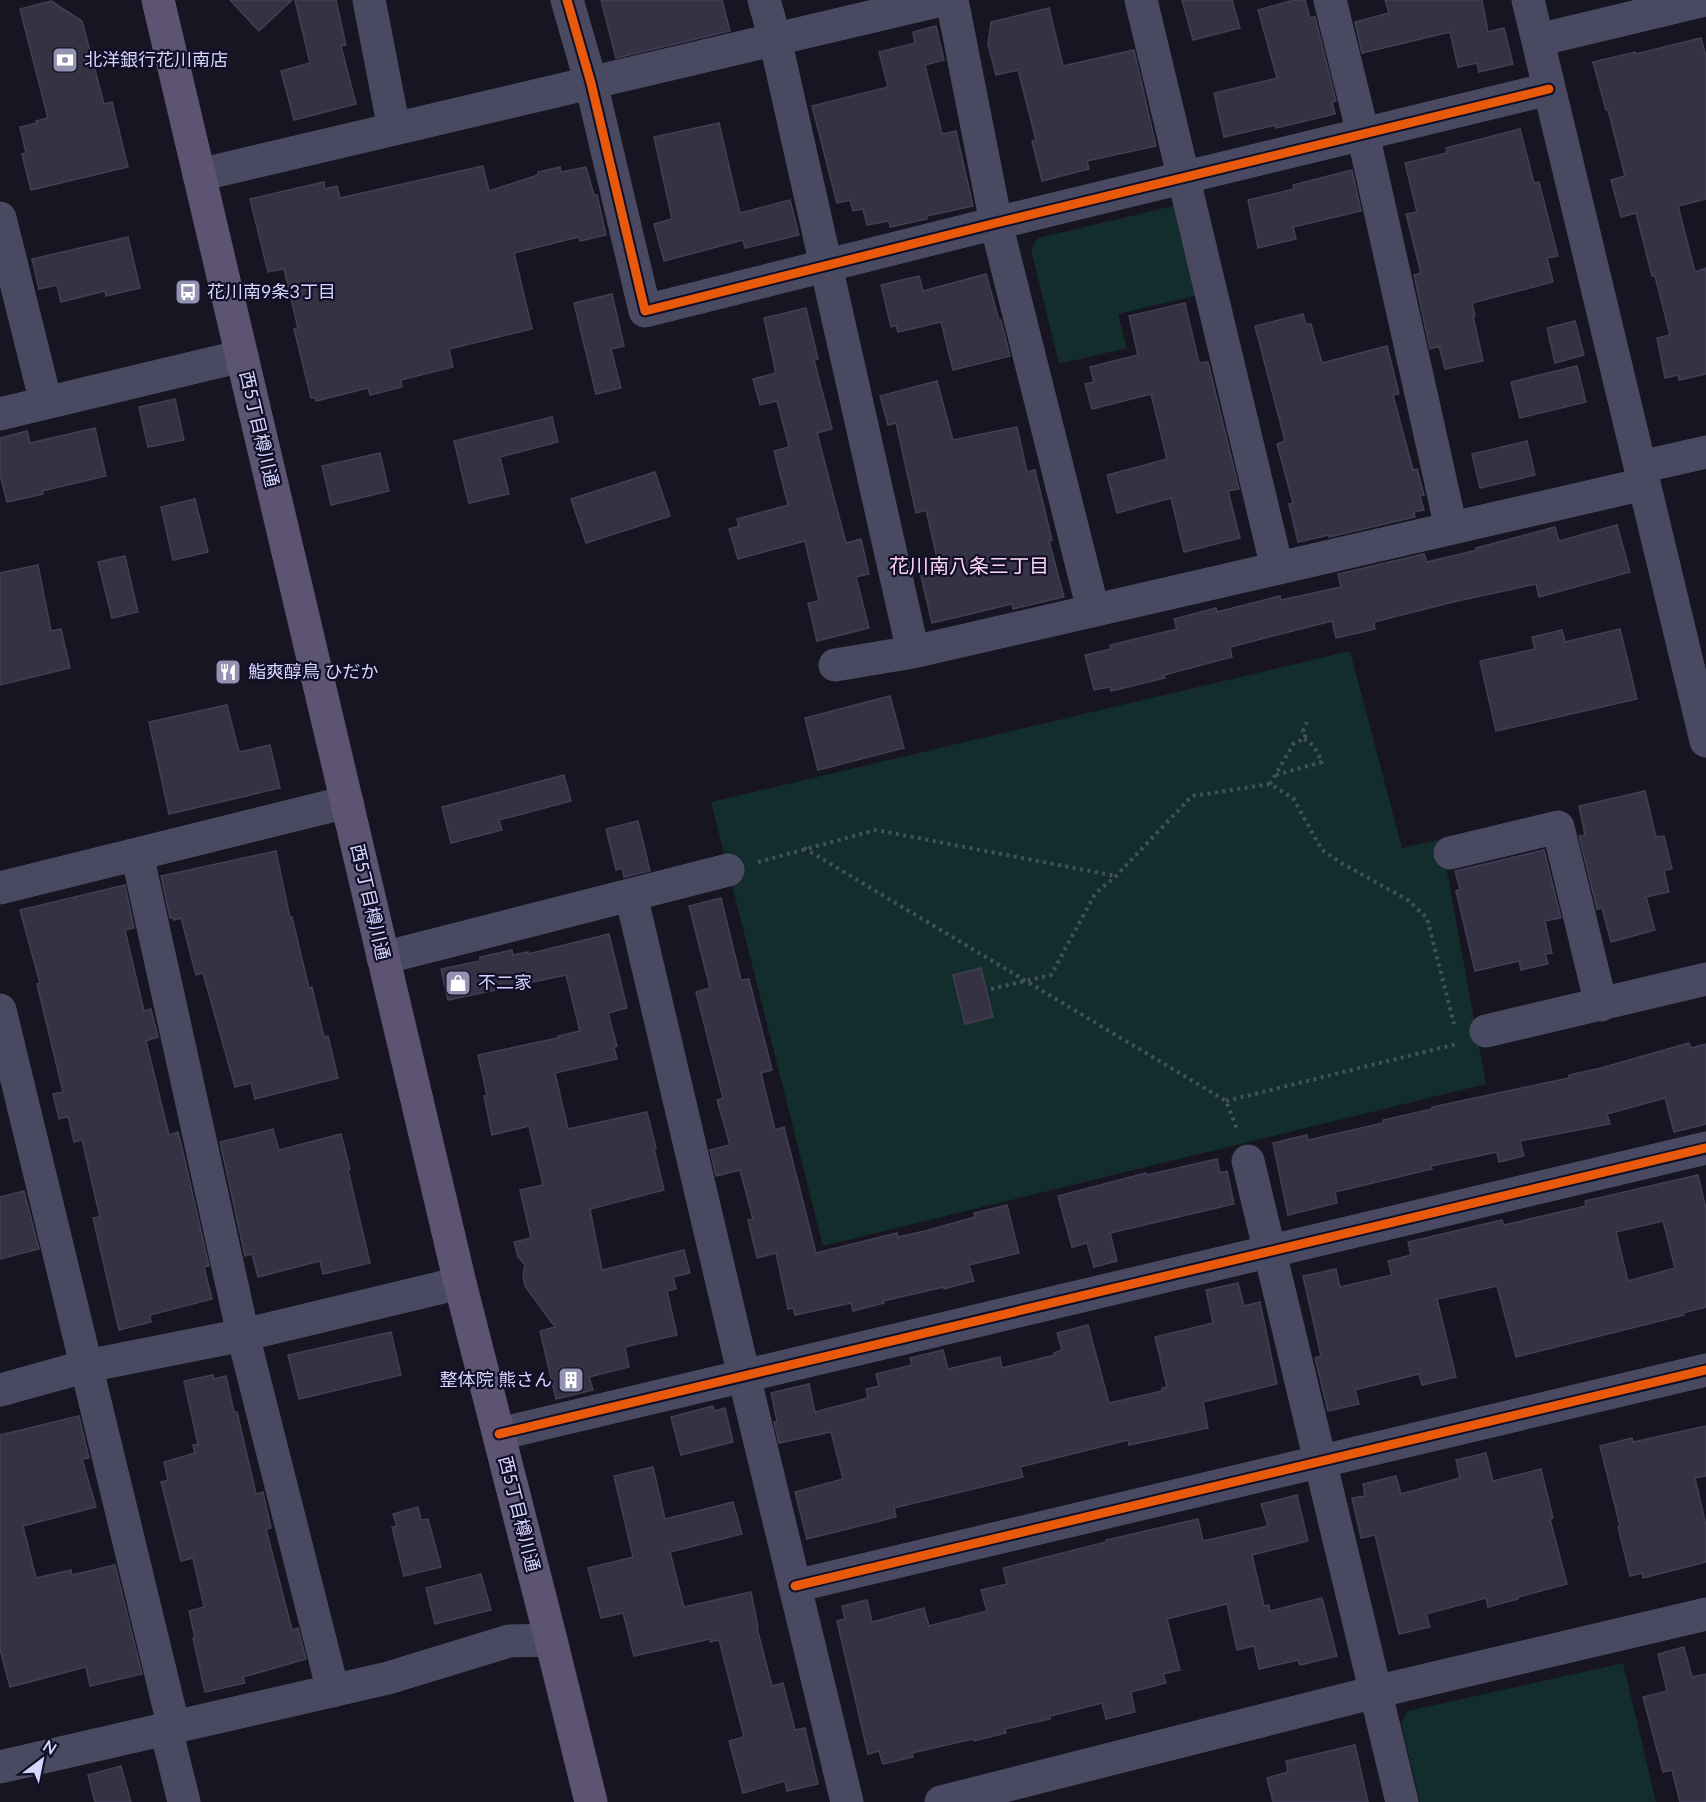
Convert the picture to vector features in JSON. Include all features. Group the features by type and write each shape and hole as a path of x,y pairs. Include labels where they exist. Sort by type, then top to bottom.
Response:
{"main road":[{"name":"西5丁目樽川通","path":"158,0 460,1283 591,1802"}],"street":[{"path":"369,0 394,129"},
{"path":"567,0 591,83 645,311 1549,89"},
{"path":"764,0 775,39 913,652"},
{"path":"199,175 942,0"},
{"path":"952,0 996,223 1093,610"},
{"path":"1141,0 1277,568"},
{"path":"1330,0 1363,134 1451,528"},
{"path":"1528,0 1706,741"},
{"path":"1538,40 1706,0"},
{"path":"0,218 46,404"},
{"path":"0,414 242,356"},
{"path":"835,665 913,652 1451,528 1642,476 1706,452"},
{"path":"0,888 347,802"},
{"path":"1450,853 1558,827 1601,1005"},
{"path":"137,854 243,1335 333,1691"},
{"path":"383,958 728,870"},
{"path":"631,895 744,1376 848,1802"},
{"path":"1467,1036 1706,979"},
{"path":"2,1024 87,1366 170,1728 184,1802"},
{"path":"499,1434 1706,1148"},
{"path":"1248,1161 1402,1802"},
{"path":"0,1390 87,1366 243,1335 460,1283"},
{"path":"795,1586 1706,1370"},
{"path":"941,1802 1376,1692 1706,1614"},
{"path":"0,1767 388,1678 509,1641 551,1640"}],"path":[{"path":"1304,739 1303,731 1307,722"},
{"path":"1276,775 1322,762 1314,746 1304,739"},
{"path":"1270,784 1294,743 1304,739"},
{"path":"991,989 1051,975 1095,894 1116,876 1192,796 1270,784 1293,798 1322,850 1408,900 1427,918 1467,1036 1226,1101"},
{"path":"728,870 876,830 1116,876"},
{"path":"804,848 1226,1101 1248,1161"}],"green space":[{"path":"1173,206 1195,296 1118,314 1127,348 1059,364 1031,250 1038,238"},
{"path":"1350,651 1402,848 1441,839 1486,1084 823,1246 711,802"},
{"path":"1623,1663 1656,1802 1420,1802 1401,1723 1408,1711"}],"building":[{"path":"230,0 292,0 259,31"},
{"path":"295,0 336,0 346,45 341,46 356,104 294,120 281,71 310,63"},
{"path":"601,0 722,0 730,31 616,58"},
{"path":"1182,0 1232,0 1240,28 1193,40"},
{"path":"1294,0 1305,0 1310,18 1315,17 1336,101 1332,102 1335,114 1224,137 1214,93 1277,78 1258,10"},
{"path":"1385,0 1482,0 1488,32 1504,28 1513,64 1479,72 1477,63 1458,67 1450,32 1362,53 1355,22 1389,13"},
{"path":"51,1 82,21 104,104 112,102 128,167 31,190 22,154 26,153 20,127 48,118 20,9"},
{"path":"1049,8 1063,66 1134,50 1156,146 1087,161 1089,169 1042,181 1032,141 1036,140 1018,70 996,75 988,44 991,22"},
{"path":"936,26 944,60 925,65 942,134 956,131 973,206 890,227 889,221 867,225 863,209 853,211 850,200 837,203 812,106 888,87 879,52 915,43 913,32"},
{"path":"1701,38 1706,57 1706,199 1678,206 1695,272 1706,268 1706,374 1679,380 1678,375 1665,378 1657,338 1670,335 1636,213 1621,217 1611,180 1625,176 1593,62"},
{"path":"719,123 740,213 790,200 799,235 745,248 743,240 664,261 654,224 672,219 654,137"},
{"path":"1520,129 1534,183 1539,182 1558,256 1547,258 1553,282 1472,303 1483,361 1445,369 1439,346 1430,349 1414,275 1421,273 1406,214 1417,212 1405,163 1447,153 1446,148"},
{"path":"483,166 489,191 538,175 538,172 560,167 561,172 586,167 594,195 597,195 606,235 580,241 579,237 514,253 532,329 449,349 453,367 401,380 402,387 370,395 368,388 316,401 315,398 311,398 294,329 298,328 284,269 268,272 250,199 324,182 325,189 337,186 340,198"},
{"path":"1352,170 1361,211 1293,227 1296,239 1258,248 1248,200 1294,189 1293,185"},
{"path":"128,237 140,288 106,296 105,291 61,302 57,285 39,289 32,259"},
{"path":"986,274 1010,356 953,370 941,322 898,332 896,325 891,327 881,285 919,276 923,291"},
{"path":"612,294 624,346 611,349 621,388 596,394 574,303"},
{"path":"1185,303 1199,363 1208,362 1239,489 1228,491 1240,538 1184,552 1171,498 1117,513 1107,475 1167,459 1151,394 1092,409 1085,384 1094,382 1090,367 1138,355 1129,316"},
{"path":"806,308 818,359 814,360 832,429 817,433 846,543 861,539 869,574 856,577 869,628 817,641 808,603 819,601 805,541 738,559 729,529 739,526 737,519 788,505 774,451 789,447 777,401 760,405 753,379 776,373 764,318"},
{"path":"1303,314 1306,324 1311,324 1322,363 1387,346 1399,394 1393,395 1413,470 1417,469 1424,495 1420,496 1424,510 1414,512 1415,517 1298,542 1289,504 1293,503 1277,444 1285,441 1255,326"},
{"path":"1575,321 1584,355 1555,363 1547,328"},
{"path":"1577,366 1586,402 1520,418 1511,382"},
{"path":"937,381 953,440 1017,427 1027,472 1035,470 1052,540 1049,541 1064,597 1013,609 1012,604 932,623 921,576 940,571 926,510 916,513 896,423 888,425 880,396"},
{"path":"175,399 184,440 148,447 139,407"},
{"path":"552,417 558,442 500,457 509,494 469,503 454,441"},
{"path":"95,428 106,476 7,502 0,474 0,438 27,431 30,443"},
{"path":"1527,441 1535,475 1480,488 1472,454"},
{"path":"380,453 389,491 331,505 322,466"},
{"path":"655,472 670,516 586,543 571,499"},
{"path":"195,499 208,552 173,560 161,507"},
{"path":"1617,525 1630,572 1539,597 1536,584 1453,602 1374,622 1375,629 1336,638 1332,621 1230,647 1232,657 1164,675 1165,678 1111,691 1110,687 1094,690 1085,655 1111,649 1110,645 1177,629 1174,619 1216,608 1217,612 1280,596 1281,600 1341,587 1338,574 1424,554 1427,562 1555,527 1559,541"},
{"path":"125,556 138,612 112,618 98,562"},
{"path":"38,565 51,631 61,629 70,668 0,685 0,573"},
{"path":"1620,629 1637,699 1496,731 1480,661 1535,649 1532,637 1562,630 1565,642"},
{"path":"890,696 904,748 818,770 805,718"},
{"path":"227,705 239,752 270,745 280,788 169,814 149,722"},
{"path":"564,775 571,801 499,820 502,830 451,843 442,807"},
{"path":"1645,791 1656,837 1664,836 1672,869 1664,870 1669,892 1646,897 1655,930 1611,942 1602,908 1597,909 1579,836 1585,835 1579,806"},
{"path":"638,821 650,871 624,877 622,868 616,870 606,829"},
{"path":"1544,850 1561,918 1545,921 1552,953 1545,954 1548,964 1521,970 1519,961 1475,971 1456,891 1460,889 1455,871"},
{"path":"276,851 290,918 292,917 309,988 312,987 324,1037 328,1036 338,1078 255,1099 251,1083 235,1087 203,973 196,975 181,918 174,920 170,918 161,876"},
{"path":"125,885 134,928 125,930 144,1011 151,1009 158,1037 146,1041 169,1135 178,1132 209,1266 204,1267 212,1299 150,1315 151,1322 119,1330 93,1218 100,1217 82,1140 74,1142 68,1116 59,1119 53,1094 63,1092 37,984 40,983 20,910"},
{"path":"721,898 741,980 749,979 772,1070 761,1073 775,1130 784,1127 816,1253 897,1233 898,1237 925,1231 975,1217 974,1213 1007,1205 1019,1253 969,1265 974,1281 944,1289 944,1287 883,1301 884,1303 853,1311 851,1303 795,1315 793,1308 788,1309 776,1253 757,1258 748,1220 753,1219 740,1170 716,1176 710,1150 730,1145 717,1100 723,1098 696,992 710,988 689,906"},
{"path":"609,934 627,1008 608,1013 617,1046 614,1047 617,1059 555,1073 568,1129 647,1112 664,1190 590,1209 602,1270 684,1250 690,1273 673,1277 676,1289 667,1291 677,1335 625,1347 629,1367 589,1377 593,1390 556,1399 540,1331 555,1327 525,1286 523,1276 525,1265 518,1257 514,1242 531,1238 520,1190 543,1185 529,1126 492,1135 484,1096 487,1095 478,1055 580,1031 566,975 448,1000 441,969 480,961 480,957 512,950 513,955 528,952 528,954"},
{"path":"981,968 993,1017 965,1024 953,975"},
{"path":"1689,1043 1691,1048 1706,1044 1706,1124 1674,1132 1665,1098 1607,1114 1610,1124 1520,1141 1524,1156 1499,1162 1497,1152 1431,1166 1432,1169 1335,1192 1337,1203 1288,1215 1273,1143 1307,1135 1308,1140 1383,1123 1383,1120 1432,1109 1432,1107 1569,1078 1569,1075"},
{"path":"273,1129 279,1150 341,1134 370,1263 323,1274 320,1261 258,1277 252,1254 245,1256 220,1142"},
{"path":"1217,1159 1220,1173 1227,1171 1234,1204 1110,1233 1117,1261 1094,1267 1087,1243 1072,1247 1058,1196 1146,1173 1147,1175"},
{"path":"1698,1175 1706,1209 1706,1307 1683,1313 1684,1315 1516,1357 1497,1286 1437,1299 1456,1377 1422,1385 1419,1374 1355,1390 1359,1404 1328,1411 1315,1358 1321,1356 1303,1276 1336,1269 1340,1287 1392,1275 1388,1261 1411,1255 1408,1242 1502,1220 1504,1225 1586,1206 1585,1201","holes":["1663,1221 1675,1268 1628,1281 1616,1232"]},
{"path":"24,1191 39,1249 0,1259 0,1197"},
{"path":"1238,1283 1244,1306 1260,1302 1277,1384 1203,1402 1208,1428 1129,1445 1128,1440 1020,1467 1023,1477 894,1508 896,1517 807,1539 795,1492 843,1479 831,1432 779,1443 771,1393 809,1384 815,1412 868,1398 866,1389 879,1386 876,1374 912,1365 910,1358 943,1350 948,1369 1000,1357 1002,1368 1055,1355 1054,1353 1062,1350 1057,1333 1088,1325 1109,1403 1162,1391 1162,1388 1167,1387 1155,1337 1213,1323 1206,1290"},
{"path":"391,1332 401,1375 299,1399 288,1355"},
{"path":"213,1375 214,1379 226,1376 256,1494 263,1492 271,1528 266,1529 292,1630 298,1628 306,1659 243,1677 245,1683 205,1692 189,1611 204,1607 193,1558 181,1561 161,1482 168,1480 164,1462 195,1453 193,1445 198,1444 184,1381"},
{"path":"713,1406 714,1411 725,1408 733,1442 681,1455 671,1417"},
{"path":"79,1416 89,1458 82,1459 96,1507 23,1526 36,1578 71,1570 72,1575 115,1565 142,1674 90,1686 86,1667 10,1687 0,1649 0,1435"},
{"path":"1706,1426 1706,1476 1695,1478 1706,1525 1706,1562 1643,1578 1642,1573 1630,1576 1600,1446 1632,1438 1633,1442"},
{"path":"1486,1453 1493,1481 1541,1469 1553,1518 1550,1519 1567,1584 1488,1607 1486,1598 1426,1614 1430,1627 1399,1634 1375,1535 1361,1538 1352,1498 1365,1496 1363,1484 1396,1476 1401,1494 1460,1478 1456,1460"},
{"path":"653,1467 665,1519 733,1502 742,1534 670,1552 684,1607 751,1592 757,1628 772,1686 783,1683 795,1730 805,1728 818,1784 787,1791 785,1781 743,1793 729,1741 744,1737 719,1640 710,1642 710,1639 634,1656 623,1613 601,1618 588,1568 633,1557 614,1476"},
{"path":"1297,1495 1308,1541 1252,1555 1264,1606 1269,1605 1270,1611 1322,1598 1337,1656 1300,1665 1298,1660 1259,1669 1254,1646 1237,1650 1227,1604 1167,1619 1180,1670 1163,1674 1166,1683 1131,1692 1135,1712 1106,1719 1102,1703 1050,1716 1050,1719 1005,1729 1006,1733 912,1753 913,1757 883,1764 879,1751 868,1754 837,1621 845,1619 842,1606 867,1600 872,1622 924,1608 929,1626 987,1611 981,1590 1007,1584 1003,1568 1106,1542 1106,1540 1198,1519 1203,1541 1268,1526 1261,1504"},
{"path":"418,1507 421,1520 428,1519 441,1567 404,1576 392,1527 397,1526 393,1514"},
{"path":"481,1574 491,1610 435,1624 426,1588"},
{"path":"1684,1647 1692,1677 1706,1674 1706,1802 1680,1802 1672,1770 1663,1772 1643,1697 1667,1691 1658,1654"},
{"path":"1355,1745 1368,1802 1273,1802 1267,1778 1288,1772 1286,1761"},
{"path":"121,1766 131,1802 95,1802 88,1775"}],"cycle path":[{"path":"567,0 591,83 645,311 1549,89"},
{"path":"499,1434 1706,1148"},
{"path":"795,1586 1706,1370"}],"place":[{"name":"北洋銀行花川南店","path":"65,60"},
{"name":"花川南9条3丁目","path":"188,292"},
{"name":"鮨爽醇鳥 ひだか","path":"228,672"},
{"name":"不二家","path":"458,983"},
{"name":"整体院 熊さん","path":"571,1380"}],"district":[{"name":"花川南八条三丁目","path":"969,566"}]}
